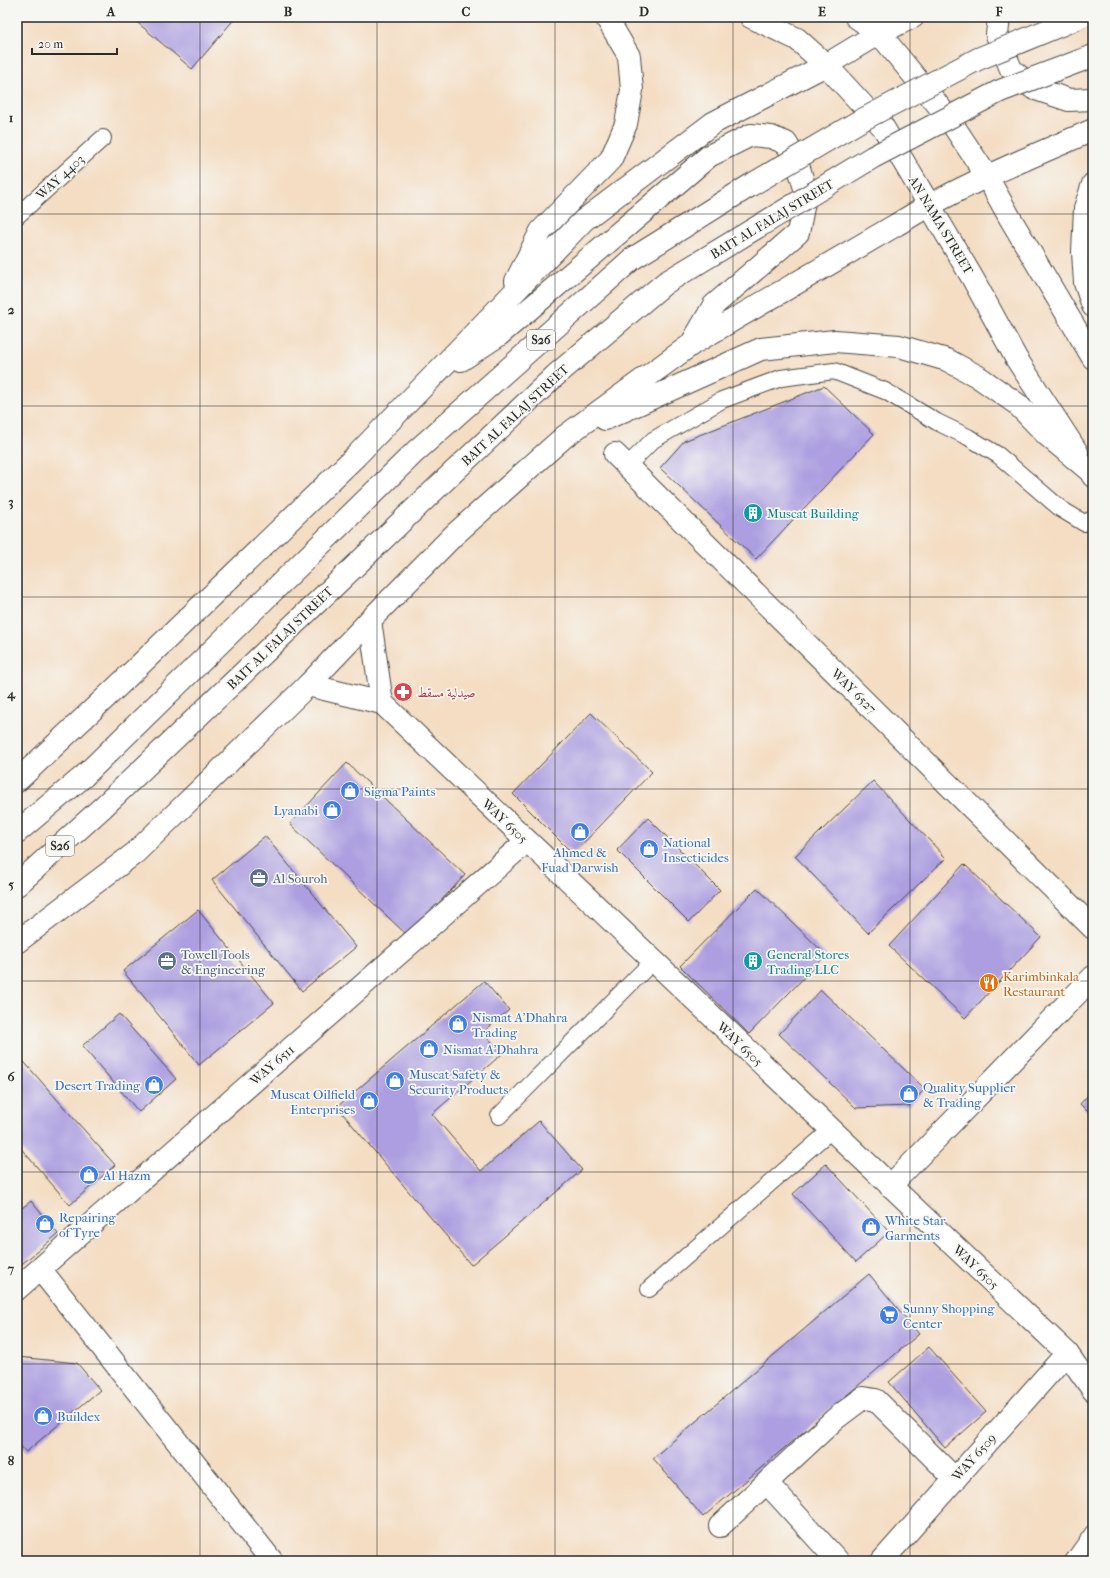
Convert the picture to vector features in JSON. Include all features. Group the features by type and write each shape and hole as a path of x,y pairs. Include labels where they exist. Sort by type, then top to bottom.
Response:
{"street":[{"path":"506,300 541,231 611,159 626,124 632,90 629,56 606,17"},
{"name":"AN NAMA STREET","path":"751,17 797,39 826,65 883,127 973,279 1016,358 1092,473"},
{"path":"856,17 878,33 948,116 986,176 1093,358"},
{"path":"17,781 333,478 428,383 584,220 713,123 826,65 878,33 914,17"},
{"path":"999,17 997,35 1011,68 1033,88 1069,100 1093,99"},
{"name":"S26","path":"17,832 84,776 415,452 632,259 751,185 858,122 978,59 1080,17"},
{"name":"BAIT AL FALAJ STREET","path":"17,885 103,807 556,375 666,284 873,157 1000,91 1093,56"},
{"path":"17,942 135,853 308,685 454,535 564,438 692,344 928,205 986,176 1093,130"},
{"path":"428,383 499,335 709,156 751,135 771,137 786,143 797,161 806,192 798,233 714,306 692,344"},
{"path":"1093,184 1085,208 1083,252 1085,283 1093,306"},
{"path":"564,438 760,349 835,341 899,346 947,360 971,372 1017,404 1047,435 1092,473"},
{"name":"WAY 6527","path":"621,461 1093,928"},
{"path":"308,685 382,703 370,620"},
{"name":"WAY 6505","path":"382,703 1067,1353 1093,1390"},
{"name":"WAY 6511","path":"17,1289 527,842"},
{"path":"890,1186 1093,976"},
{"path":"40,1269 272,1561"},
{"name":"WAY 6509","path":"882,1561 1067,1353"},
{"path":"720,1526 835,1418 863,1398 876,1400 955,1479"},
{"path":"767,1483 838,1561"}],"lane":[{"name":"WAY 4403","path":"17,216 103,138"},
{"path":"621,461 653,440 722,400 781,378 834,372 885,391 937,422 968,437 998,455 1061,509 1084,523 1093,519"},
{"path":"499,1116 653,961"},
{"path":"649,1290 831,1130"},
{"path":"1073,1561 1093,1533"}],"building":[{"path":"131,17 236,17 192,69"},
{"name":"Muscat Building","path":"824,386 874,434 756,559 660,468 684,441"},
{"path":"591,713 652,772 573,854 513,794"},
{"path":"347,763 465,875 408,936 290,824"},
{"path":"873,781 946,858 868,933 795,856"},
{"path":"648,818 720,890 689,922 617,850"},
{"path":"265,836 356,947 302,991 212,880"},
{"path":"964,864 1041,937 965,1018 889,946"},
{"name":"General Stores Trading LLC","path":"757,888 826,955 749,1034 680,966"},
{"path":"198,910 274,1003 199,1065 123,971"},
{"path":"484,981 509,1010 483,1032 502,1054 432,1114 481,1171 539,1121 582,1170 471,1265 337,1107"},
{"path":"821,990 925,1089 909,1106 856,1108 779,1034"},
{"path":"119,1014 176,1079 139,1112 82,1046"},
{"path":"17,1054 115,1165 70,1205 17,1144"},
{"path":"1093,1090 1093,1117 1080,1104"},
{"path":"826,1164 889,1232 856,1262 793,1194"},
{"path":"31,1201 58,1234 17,1268 17,1212"},
{"path":"869,1274 919,1334 703,1517 653,1458"},
{"path":"929,1347 986,1412 945,1448 889,1382"},
{"name":"Buildex","path":"17,1357 77,1363 100,1390 26,1452 17,1442"}],"place":[{"name":"Muscat Building","path":"753,513"},
{"name":"صيدلية مسقط","path":"403,692"},
{"name":"Sigma Paints","path":"350,791"},
{"name":"Lyanabi","path":"332,810"},
{"name":"Ahmed & Fuad Darwish","path":"580,832"},
{"name":"National Insecticides","path":"649,849"},
{"name":"Al Souroh","path":"259,878"},
{"name":"Towell Tools & Engineering","path":"167,961"},
{"name":"General Stores Trading LLC","path":"753,961"},
{"name":"Karimbinkala Restaurant","path":"989,983"},
{"name":"Nismat A'Dhahra Trading","path":"458,1024"},
{"name":"Nismat A'Dhahra","path":"429,1049"},
{"name":"Muscat Safety & Security Products","path":"395,1081"},
{"name":"Desert Trading","path":"154,1085"},
{"name":"Quality Supplier & Trading","path":"909,1094"},
{"name":"Muscat Oilfield Enterprises","path":"369,1101"},
{"name":"Al Hazm","path":"89,1175"},
{"name":"Repairing of Tyre","path":"45,1224"},
{"name":"White Star Garments","path":"871,1227"},
{"name":"Sunny Shopping Center","path":"889,1315"},
{"name":"Buildex","path":"43,1416"}]}
